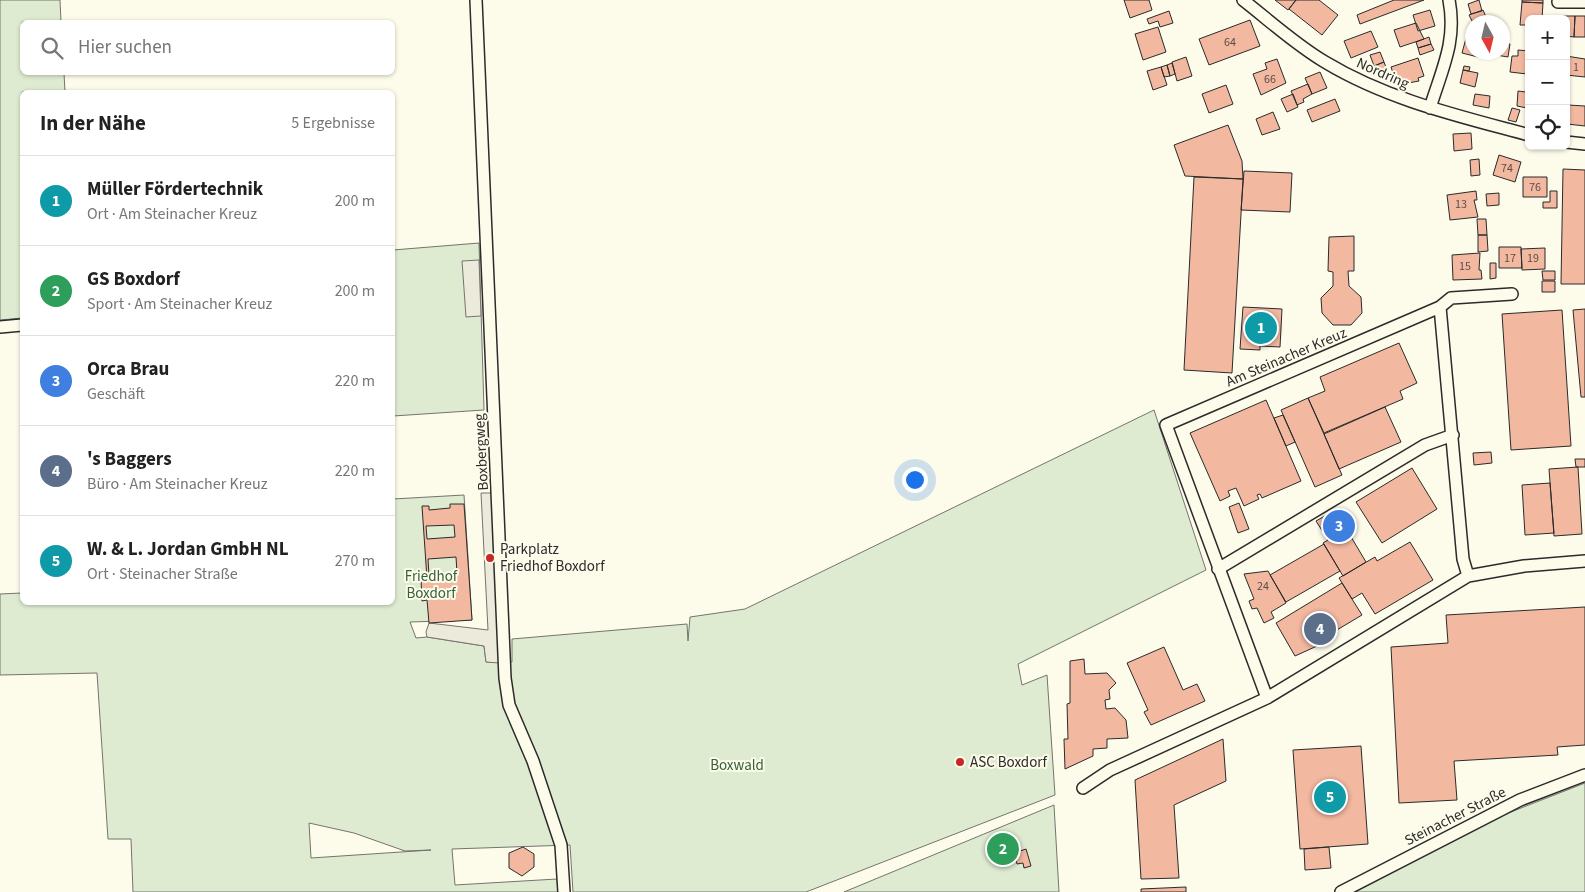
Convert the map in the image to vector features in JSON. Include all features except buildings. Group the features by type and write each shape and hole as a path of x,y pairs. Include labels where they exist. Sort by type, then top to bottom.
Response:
{"street":[{"name":"Boxbergweg","path":"476,0 505,678 509,705 533,761 561,845 564,892"},
{"name":"Nordring","path":"1243,0 1325,62 1366,84 1430,108 1525,134"},
{"path":"1430,108 1452,40 1453,20 1449,0"},
{"path":"1558,2 1585,2"},
{"path":"1570,142 1585,144"},
{"path":"1468,576 1463,559 1440,307 1451,298 1512,294"},
{"name":"Am Steinacher Kreuz","path":"1267,698 1166,425 1440,307"},
{"path":"0,327 20,325"},
{"path":"1218,569 1425,445 1453,435"},
{"path":"1083,788 1110,770 1267,698 1468,576 1524,566 1585,561"},
{"name":"Steinacher Straße","path":"1341,892 1520,800 1585,775"}],"green space":[{"path":"0,0 60,0 61,20 20,20 20,75 64,75 65,90 20,90 20,318 0,320"},
{"path":"479,243 484,410 395,416 395,250"},
{"name":"Boxwald","path":"1154,410 1206,570 1018,664 1022,685 1047,675 1055,795 806,892 573,892 570,845 452,849 455,885 557,879 558,892 133,892 131,839 108,839 97,673 0,675 0,594 20,593 20,605 395,605 395,499 464,495 472,620 410,622 416,638 427,637 484,646 486,662 512,662 512,639 687,624 688,641 690,617 745,609","holes":["309,823 354,833 405,851 431,850 311,858"]},
{"path":"1585,783 1585,892 1355,892 1493,819"},
{"path":"1054,805 1059,892 844,892"}],"shaded area":[{"path":"479,260 481,316 466,317 462,261"},
{"name":"Parkplatz Friedhof Boxdorf","path":"481,493 493,493 499,663 486,662 484,646 427,637 426,632 429,623 488,630"}],"place":[{"name":"Müller Fördertechnik","path":"1261,328"},
{"name":"Orca Brau","path":"1339,526"},
{"name":"Parkplatz Friedhof Boxdorf","path":"490,558"},
{"name":"'s Baggers","path":"1320,629"},
{"name":"ASC Boxdorf","path":"960,762"},
{"name":"W. & L. Jordan GmbH NL","path":"1330,797"},
{"name":"GS Boxdorf","path":"1003,849"}],"park label":[{"name":"Friedhof Boxdorf","path":"431,584"}]}
